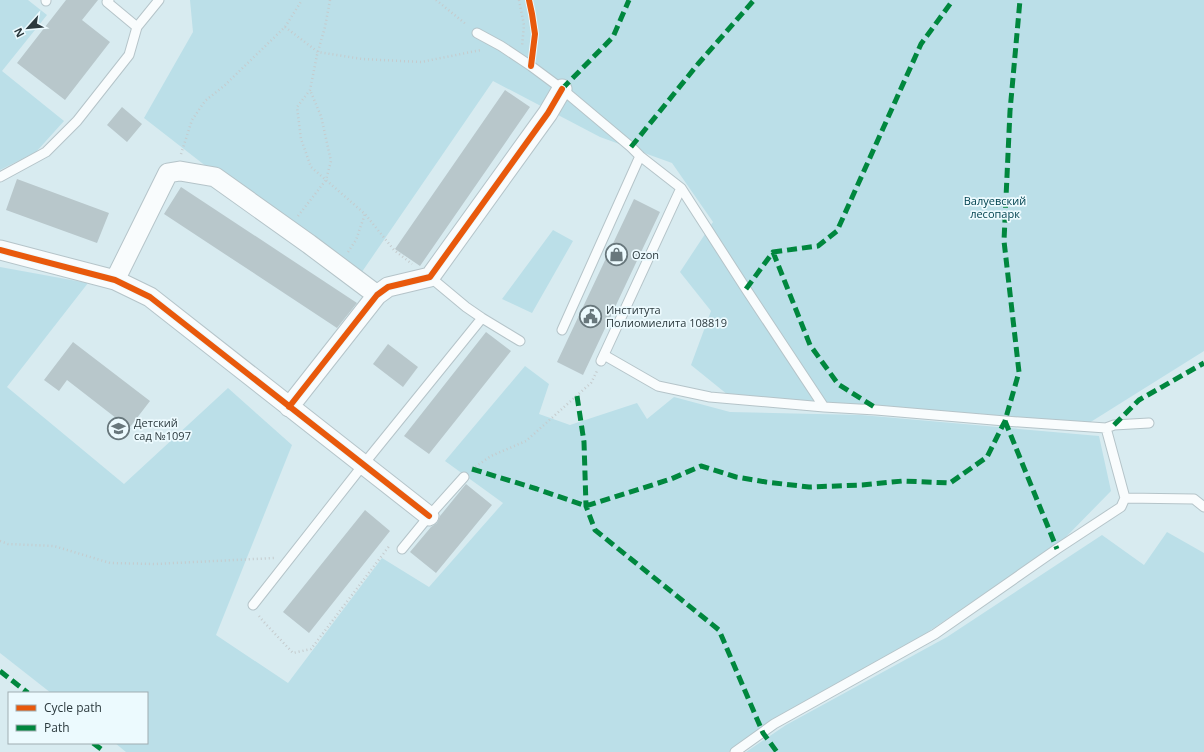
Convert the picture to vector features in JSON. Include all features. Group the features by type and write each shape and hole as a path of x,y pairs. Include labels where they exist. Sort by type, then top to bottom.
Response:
{"street":[{"path":"289,407 377,295 388,287 430,277 548,113 562,89"},
{"path":"115,280 168,173 180,171 216,177 377,295"},
{"path":"0,250 115,280 150,297 429,516"}],"lane":[{"path":"109,0 107,2 137,27"},
{"path":"0,177 46,152 77,121 129,55 137,27 159,0"},
{"path":"477,33 520,58 562,89 640,156 681,188 824,407"},
{"path":"562,330 640,156"},
{"path":"681,188 603,358 658,386 710,397 1005,421 1106,428 1114,425 1149,423"},
{"path":"430,277 466,307 520,341"},
{"path":"253,605 482,318"},
{"path":"736,752 774,724 935,634 1057,549 1121,507 1125,498 1106,428"},
{"path":"404,546 464,478"},
{"path":"1125,498 1194,499 1204,507"}],"path":[{"path":"180,171 179,160 192,120 205,101 226,85 285,27 302,0"},
{"path":"330,0 310,90 297,107 301,139 311,167 365,214 394,250 430,277"},
{"path":"436,0 477,33"},
{"path":"519,0 524,25 520,58"},
{"path":"285,27 318,52 362,59 421,62 501,46"},
{"path":"288,229 326,180 331,160 322,116 310,90"},
{"path":"339,266 356,240 365,214"},
{"path":"464,478 472,469 491,456 526,441 590,383 603,358"},
{"path":"0,540 8,544 54,546 110,563 155,564 291,557"},
{"path":"253,605 263,621 293,653 311,649 390,545 404,546"}],"green space":[{"path":"0,0 28,0 47,15 2,71 64,121 36,152 0,170"},
{"name":"Валуевский лесопарк","path":"190,0 1204,0 1204,351 1089,423 733,399 691,365 711,311 680,272 713,222 672,163 600,137 493,81 355,282 144,118 193,32"},
{"path":"553,230 573,241 532,313 502,299"},
{"path":"0,267 88,283 7,387 124,484 228,388 292,445 216,635 288,683 382,558 429,587 503,503 445,461 525,366 549,384 539,414 570,425 637,403 647,419 674,397 730,412 861,415 1099,436 1111,491 1062,541 919,638 777,718 729,752 126,752 116,744 148,744 148,692 50,692 0,653"},
{"path":"1167,532 1204,553 1204,752 746,752 786,725 947,637 1102,535 1144,565"}],"building":[{"path":"66,0 98,0 82,20 110,42 65,100 17,63"},
{"path":"505,90 530,107 420,266 395,249"},
{"path":"122,107 142,124 127,142 107,125"},
{"path":"17,179 109,213 97,243 6,210"},
{"path":"181,187 357,303 337,328 164,214"},
{"path":"634,199 660,212 583,375 557,362"},
{"path":"486,332 511,351 429,454 404,436"},
{"path":"73,342 150,401 120,440 107,430 116,418 67,380 59,391 44,380"},
{"path":"388,344 418,367 403,387 373,364"},
{"path":"466,484 492,505 436,573 410,552 431,527 437,523 440,516"},
{"path":"365,510 390,531 309,633 283,612"}],"marked path":[{"path":"562,89 613,37 629,0"},
{"path":"631,147 698,64 754,0"},
{"path":"746,289 773,252 818,246 837,231 921,44 953,0"},
{"path":"472,469 586,506 671,479 701,466 736,477 809,487 862,485 903,481 950,483 987,457 1005,421 1019,372 1004,241 1010,111 1020,0"},
{"path":"773,252 810,345 838,384 876,408 876,410"},
{"path":"1114,425 1139,400 1204,363"},
{"path":"577,396 584,442 586,506 595,530 719,630 763,733 777,752"},
{"path":"1005,421 1057,549"},
{"path":"0,671 27,692"},
{"path":"94,744 105,752"}],"cycle path":[{"path":"529,0 535,34 531,66"},
{"path":"289,407 377,295 388,287 430,277 548,113 562,89"},
{"path":"0,250 115,280 150,297 429,516"}],"place":[{"name":"Ozon","path":"616,255"},
{"name":"Института Полиомиелита 108819","path":"590,316"},
{"name":"Детский сад №1097","path":"118,429"}]}
